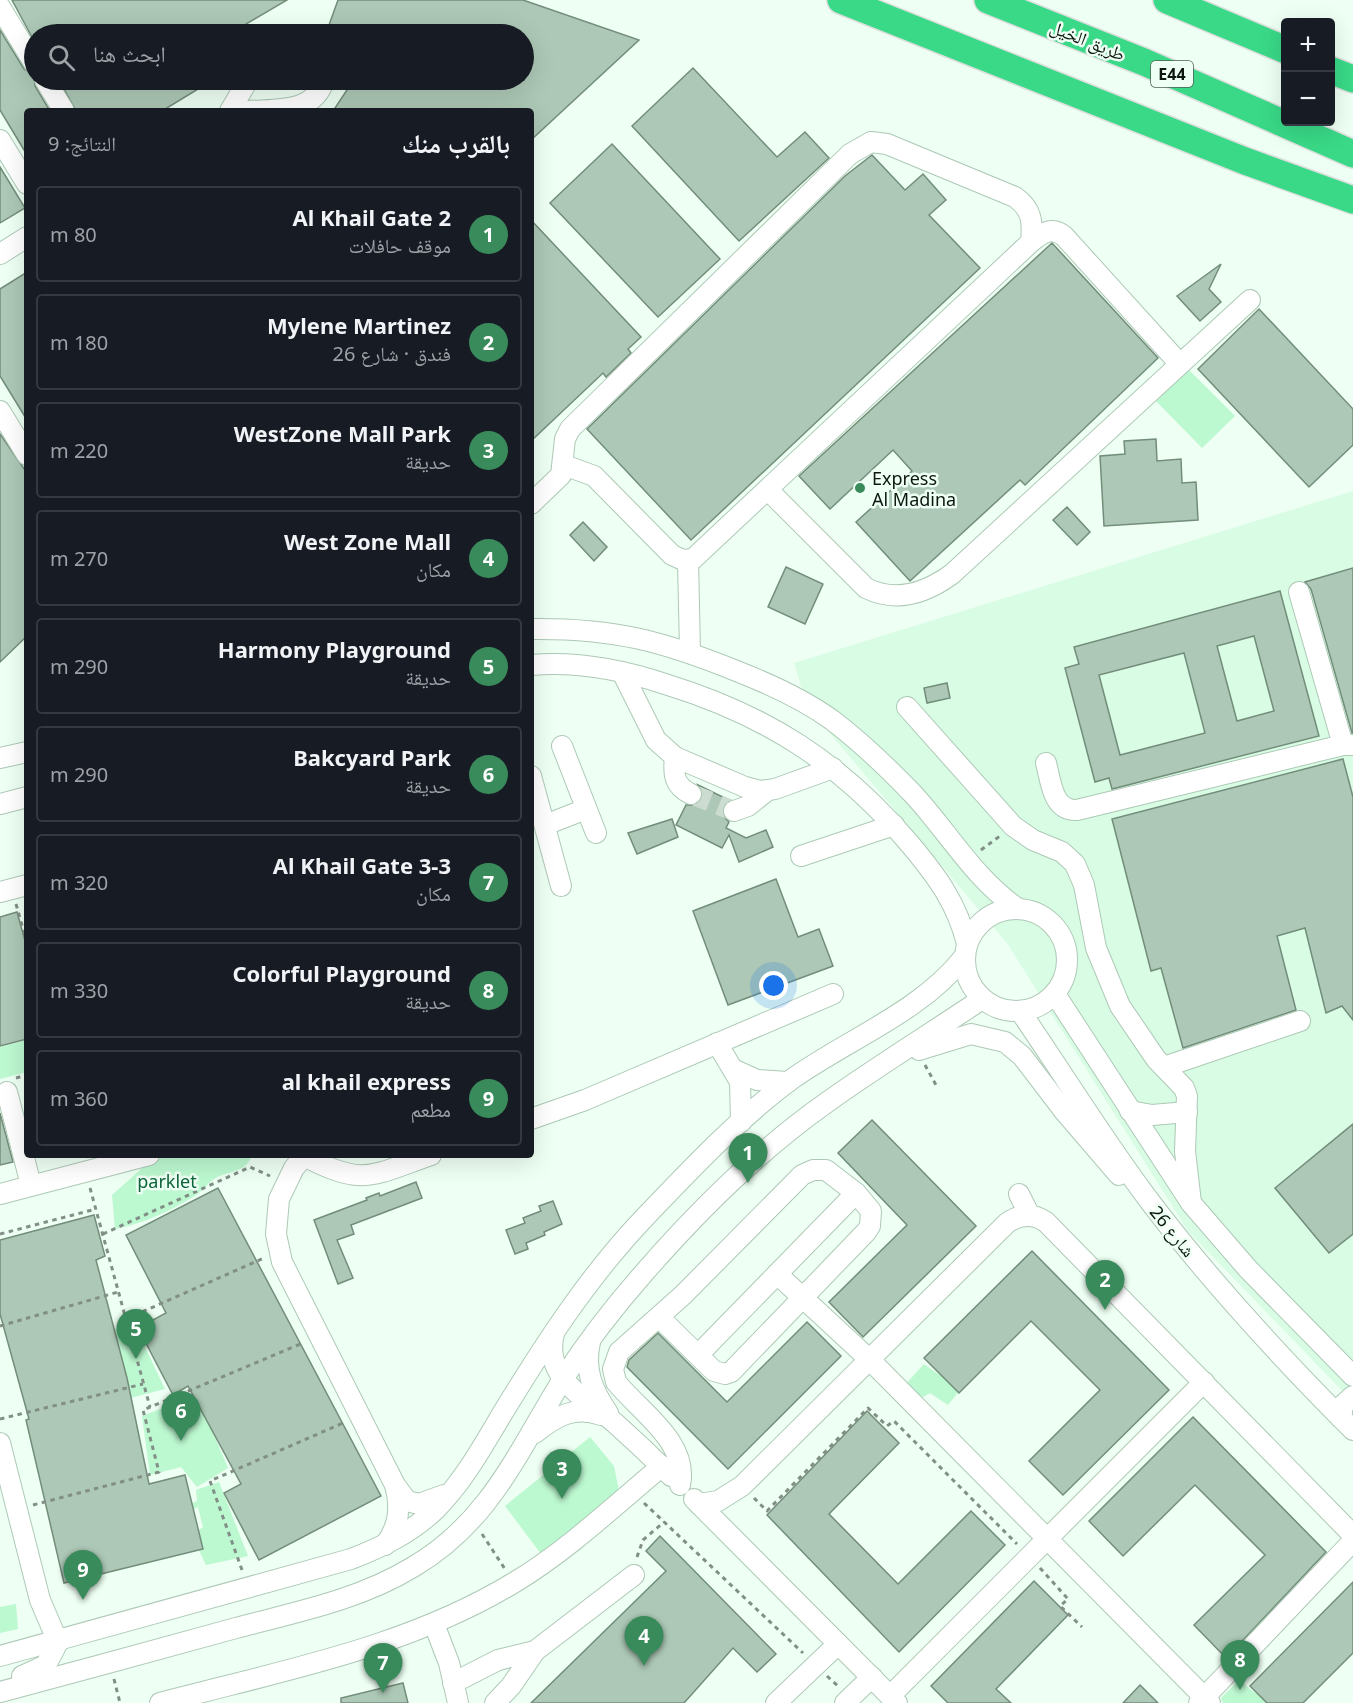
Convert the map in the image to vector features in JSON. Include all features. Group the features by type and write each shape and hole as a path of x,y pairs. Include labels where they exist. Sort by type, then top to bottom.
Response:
{"highway":[{"path":"841,0 1245,161 1353,200"},
{"name":"طريق الخيل","path":"988,0 1144,62 1353,154"},
{"path":"1167,0 1199,7 1281,48"},
{"path":"1335,72 1353,79"}],"street":[{"path":"0,7 24,47"},
{"path":"51,90 62,108"},
{"path":"232,108 242,90"},
{"path":"276,108 304,105 320,90"},
{"path":"0,140 24,179"},
{"path":"534,501 558,479 564,465 566,439 570,429 850,154 863,144 887,144 1015,197 1022,202 1031,216 1031,242"},
{"path":"564,465 594,476 672,555 688,560 698,557 1031,242 1047,231 1059,232 1179,363"},
{"path":"0,254 24,239"},
{"path":"769,490 866,588 886,595 920,592 952,574 1250,300"},
{"path":"0,411 24,450"},
{"path":"688,560 690,652"},
{"path":"1046,763 1058,802 1066,809 1077,810 1348,745 1299,592"},
{"path":"534,629 602,631 648,639 690,652 787,691 831,719 891,771 920,802 983,879 1017,908"},
{"path":"0,1656 58,1642 351,1559 384,1546 418,1524 452,1491 555,1332 609,1257 741,1122 788,1082 933,989 966,950 972,932 992,914 1017,908 1034,911 1048,919 1059,931 1066,946 1066,971 1055,994 1039,1006 1020,1011 1000,1009 982,999 971,986 965,970 966,950 961,918 953,901 936,876 894,825 833,768 791,737 746,713 698,694 622,672 567,664 534,666"},
{"path":"622,672 656,740 675,757 745,788 768,790"},
{"path":"907,707 1013,826 1033,840 1062,852 1075,864 1082,878 1093,938 1106,978 1137,1034 1184,1088 1188,1104 1185,1151 1191,1203"},
{"path":"562,746 596,833"},
{"path":"1,757 24,753"},
{"path":"675,757 674,777 682,788 691,794"},
{"path":"734,811 748,806 768,790 833,768"},
{"path":"534,786 561,886"},
{"path":"0,804 24,798"},
{"path":"545,825 586,809"},
{"path":"801,856 894,825"},
{"path":"534,1118 585,1100 833,994"},
{"name":"شارع 26","path":"1055,994 1191,1203 1248,1269 1353,1376"},
{"path":"0,1692 328,1604 360,1593 414,1567 435,1553 473,1519 505,1479 563,1379 590,1340 644,1273 741,1173 826,1103 982,999"},
{"name":"شارع 26","path":"1020,1011 1149,1201 1222,1290 1347,1424"},
{"path":"1164,1067 1300,1022"},
{"path":"891,1060 960,1036 983,1035 1005,1042 1022,1056 1104,1159 1149,1201"},
{"path":"717,1043 735,1070 742,1095 741,1122"},
{"path":"735,1070 757,1080 788,1082"},
{"path":"7,1092 24,1158"},
{"path":"1130,1111 1152,1115 1187,1112"},
{"path":"24,1158 31,1185"},
{"path":"0,1194 137,1158"},
{"path":"303,1158 285,1182 276,1216 279,1251 319,1336 395,1485 407,1501 419,1504 452,1491"},
{"path":"310,1158 335,1172 363,1177 422,1158"},
{"path":"659,1317 719,1373 731,1372 870,1226 871,1211 856,1193 826,1170 813,1170 802,1175 659,1317 619,1352 613,1370 616,1382 677,1451 682,1467 680,1485"},
{"path":"698,1355 856,1193"},
{"path":"1019,1194 1030,1216"},
{"path":"699,1504 718,1501 742,1486 1007,1223 1022,1216 1030,1216 1046,1222 1353,1535"},
{"path":"777,1274 870,1360 1204,1701 1353,1541"},
{"path":"555,1332 552,1356 563,1379 575,1393 614,1422 662,1466 894,1700 1030,1557 1204,1382"},
{"path":"590,1340 588,1360 590,1380 598,1399 614,1422"},
{"path":"1347,1424 1343,1405 1353,1396"},
{"path":"530,1436 554,1419 571,1412 598,1413 614,1422"},
{"path":"0,1443 40,1600 58,1642 50,1660 41,1669 0,1685"},
{"path":"161,1703 371,1647 435,1624 514,1583 555,1555 662,1466"},
{"path":"384,1546 397,1522 399,1503 395,1485"},
{"path":"495,1703 511,1686 535,1651 634,1575"},
{"path":"28,1648 37,1624 40,1600"},
{"path":"435,1624 458,1703"},
{"path":"776,1703 838,1644"},
{"path":"453,1683 498,1660 535,1651"},
{"path":"848,1700 872,1677"}],"path":[{"path":"13,888 24,931"},
{"path":"103,1234 250,1167 285,1182"},
{"path":"86,1171 150,1407"},
{"path":"0,1234 96,1209"},
{"path":"126,1319 279,1251"},
{"path":"0,1326 118,1293"},
{"path":"17,1509 159,1472 143,1410 319,1336"},
{"path":"0,1419 143,1384"},
{"path":"742,1486 767,1511 868,1408 887,1426 894,1421 1030,1557 1068,1599 1060,1606 1082,1627"},
{"path":"249,1588 210,1481 359,1416"},
{"path":"632,1491 817,1666 848,1700"},
{"path":"473,1519 514,1583"},
{"path":"634,1575 643,1540 664,1522"},
{"path":"110,1662 120,1703"}],"shaded area":[{"path":"1353,491 1353,1402 1188,1231 1007,943 807,706 794,663"}],"green space":[{"path":"1187,368 1235,416 1202,448 1155,400"},
{"path":"24,1041 24,1073 0,1079 0,1047"},
{"name":"parklet","path":"154,1158 250,1158 246,1166 219,1176 196,1195 174,1208 125,1227 115,1229 112,1195"},
{"path":"134,1324 165,1389 130,1398 115,1329"},
{"path":"924,1364 941,1376 952,1372 964,1385 948,1405 930,1393 918,1400 904,1386"},
{"path":"197,1395 228,1468 197,1487 181,1467 150,1475 142,1416"},
{"path":"590,1437 614,1466 619,1491 541,1554 505,1506"},
{"path":"219,1482 248,1556 206,1565 197,1546 201,1544 199,1530 203,1527 198,1507 194,1509 192,1503 197,1501 196,1490"},
{"path":"16,1604 18,1629 0,1633 0,1607"},
{"path":"1239,1680 1255,1693 1265,1687 1275,1703 1223,1703 1221,1698"}],"building":[{"path":"12,0 287,0 246,24 25,24"},
{"path":"338,0 523,0 639,40 534,137 534,108 335,108 347,90 534,90 534,24 329,24"},
{"path":"0,30 24,69 24,90 37,90 48,108 24,108 24,150 0,110"},
{"path":"693,68 777,157 805,132 829,158 739,241 632,126"},
{"path":"64,90 197,90 167,108 74,108"},
{"path":"612,144 720,259 658,317 550,203"},
{"path":"872,155 905,190 923,174 946,200 929,215 980,268 691,540 587,429 845,176"},
{"path":"0,167 24,209 0,223"},
{"path":"534,223 641,337 628,349 631,353 606,377 603,373 534,438"},
{"path":"1052,243 1158,358 1025,485 1020,480 910,581 856,522 912,471 893,450 830,509 799,476"},
{"path":"1221,264 1209,289 1221,302 1200,321 1177,296"},
{"path":"24,274 24,415 0,376 0,289"},
{"path":"1259,309 1353,409 1353,445 1309,487 1198,369"},
{"path":"0,434 24,469 24,639 0,662"},
{"path":"1156,439 1157,461 1181,459 1182,483 1196,482 1198,520 1104,526 1100,456 1125,454 1124,441"},
{"path":"1067,507 1090,532 1077,545 1053,520"},
{"path":"583,522 607,547 594,561 570,535"},
{"path":"786,567 823,584 805,624 768,607"},
{"path":"1353,568 1352,733 1311,589 1305,582"},
{"path":"1280,591 1319,736 1112,789 1109,778 1095,782 1065,668 1079,664 1074,647","holes":["1254,636 1274,711 1237,721 1217,646","1184,653 1205,733 1120,755 1099,675"]},
{"path":"947,683 950,698 927,703 924,688"},
{"path":"1343,759 1353,797 1353,1020 1342,1006 1326,1013 1305,928 1277,936 1296,1010 1183,1048 1161,968 1151,971 1112,819"},
{"path":"698,785 729,800 722,809 723,816 729,822 726,828 746,838 766,830 773,847 739,862 729,835 722,848 676,825 686,805 697,805 702,799 703,793"},
{"path":"672,819 678,837 637,854 628,833"},
{"path":"776,879 798,937 819,929 833,966 728,1005 693,911"},
{"path":"17,912 24,937 24,1040 0,1046 0,917"},
{"path":"0,1113 13,1162 0,1165"},
{"path":"872,1120 976,1226 863,1337 829,1302 907,1225 838,1153"},
{"path":"1353,1124 1353,1234 1329,1253 1275,1188"},
{"path":"416,1182 422,1198 351,1225 354,1234 337,1240 353,1278 338,1284 314,1220 367,1200 366,1198 379,1193 380,1196"},
{"path":"218,1188 381,1496 259,1560 224,1493 241,1484 188,1386 173,1395 138,1328 166,1313 126,1235"},
{"path":"553,1201 562,1224 526,1243 528,1249 515,1254 506,1230 525,1223 523,1218 541,1211 539,1206"},
{"path":"94,1215 105,1256 96,1260 127,1378 149,1484 185,1475 203,1549 64,1583 26,1420 29,1419 0,1314 0,1240"},
{"path":"1032,1251 1169,1390 1063,1495 1029,1461 1100,1390 1031,1321 959,1393 924,1358"},
{"path":"807,1322 841,1356 728,1469 627,1367 629,1360 658,1333 727,1402"},
{"path":"867,1411 899,1443 829,1514 898,1584 971,1511 1005,1545 899,1652 767,1515"},
{"path":"1193,1417 1326,1552 1226,1658 1194,1625 1265,1555 1195,1485 1123,1556 1089,1521"},
{"path":"660,1536 776,1654 757,1672 733,1648 684,1703 531,1703 666,1571 646,1551"},
{"path":"1034,1581 1068,1615 996,1689 1011,1703 948,1703 931,1686"},
{"path":"1353,1582 1353,1653 1303,1703 1267,1703 1250,1686"},
{"path":"403,1683 408,1703 341,1703 341,1698"},
{"path":"1140,1685 1158,1703 1123,1703"}],"tunnel":[{"path":"691,794 734,811"}],"place":[{"name":"Express Al Madina","path":"860,488"},
{"name":"Al Khail Gate 2","path":"748,1183"},
{"name":"Mylene Martinez","path":"1105,1310"},
{"name":"Harmony Playground","path":"136,1359"},
{"name":"Bakcyard Park","path":"181,1441"},
{"name":"WestZone Mall Park","path":"562,1499"},
{"name":"al khail express","path":"83,1600"},
{"name":"West Zone Mall","path":"644,1666"},
{"name":"Colorful Playground","path":"1240,1690"},
{"name":"Al Khail Gate 3-3","path":"383,1693"}]}
